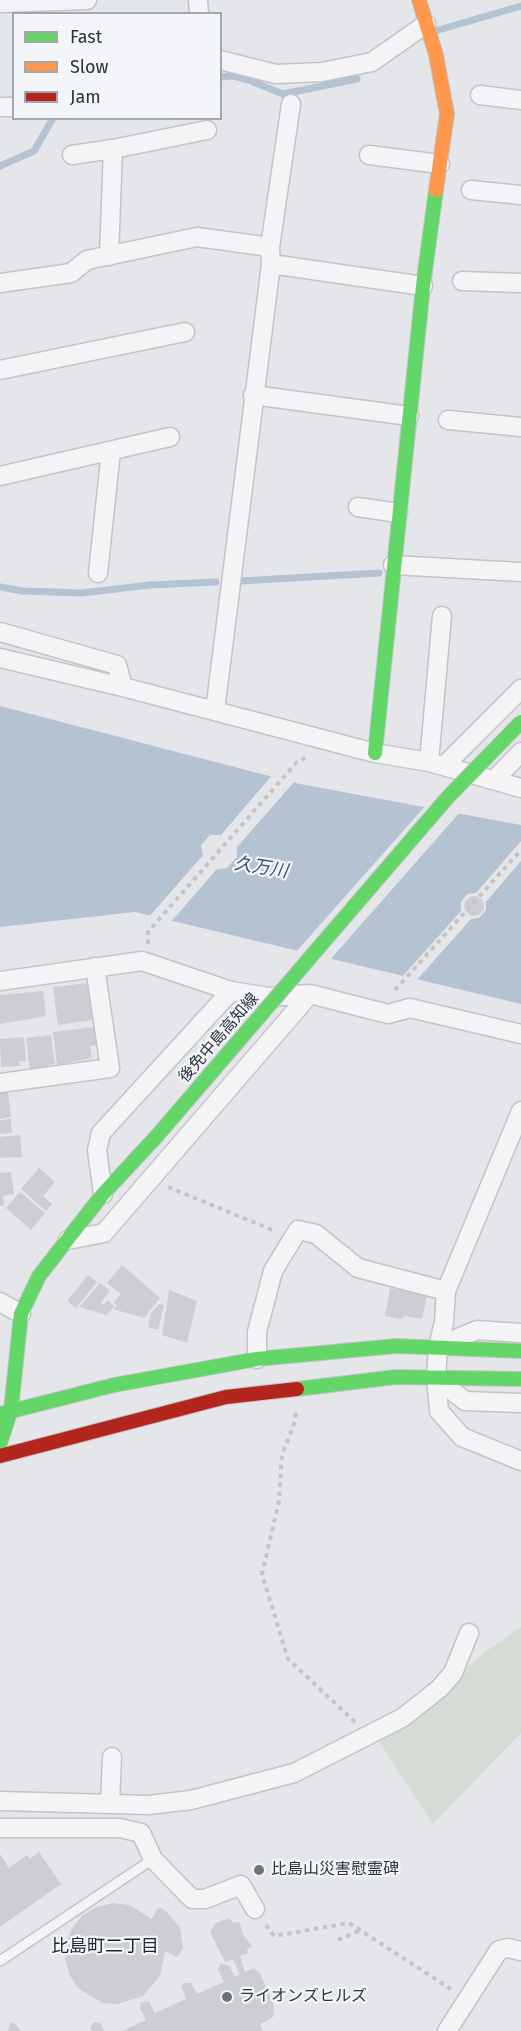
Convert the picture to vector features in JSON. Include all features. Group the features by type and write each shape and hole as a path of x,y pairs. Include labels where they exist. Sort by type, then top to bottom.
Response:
{"street":[{"path":"0,3 87,0"},
{"path":"375,753 408,416 447,114 445,88 419,0"},
{"path":"222,60 276,74 322,72 372,62 426,24"},
{"path":"480,96 521,100"},
{"path":"215,711 270,255 291,104"},
{"path":"72,155 207,130"},
{"path":"109,256 113,149"},
{"path":"369,155 440,164"},
{"path":"471,190 521,195"},
{"path":"0,284 70,273 87,260 197,237 270,255 423,286"},
{"path":"462,281 521,283"},
{"path":"0,370 185,332"},
{"path":"253,395 408,416"},
{"path":"448,420 521,426"},
{"path":"0,476 170,437"},
{"path":"98,573 111,451"},
{"path":"358,507 398,513"},
{"path":"393,565 521,572"},
{"path":"436,764 442,616"},
{"path":"0,632 117,664 123,687"},
{"path":"0,658 123,687 375,753 436,764 481,780 521,788"},
{"path":"436,764 521,689"},
{"name":"後免中島高知線","path":"0,1443 21,1314 39,1276 103,1194 156,1137 448,797 521,722"},
{"path":"481,780 521,752"},
{"path":"0,981 142,961 231,992 268,997 310,994 388,1014 410,1008 521,1034"},
{"path":"0,1083 110,1068 95,967"},
{"path":"103,1194 97,1150 102,1133 231,992"},
{"path":"68,1240 104,1233 310,994"},
{"path":"521,1112 446,1291 436,1378 439,1411 462,1437 521,1461"},
{"path":"257,1359 257,1332 273,1271 298,1230 316,1234 358,1268 446,1291"},
{"path":"0,1302 21,1314"},
{"path":"438,1347 477,1330 521,1333"},
{"path":"5,1412 114,1385 257,1359 396,1346 521,1351"},
{"path":"436,1378 465,1401 521,1402"},
{"path":"0,1456 226,1397 373,1379 521,1379"},
{"path":"0,1801 149,1805 191,1800 294,1773 370,1737 402,1718 439,1689 453,1673 469,1633"},
{"path":"110,1803 112,1757"},
{"path":"0,1827 120,1828 141,1833 153,1859 192,1899 205,1899 241,1885 255,1909"},
{"path":"447,2031 499,1950 508,1948 521,1951"}],"lane":[{"path":"0,1962 153,1859"}],"path":[{"path":"148,932 297,762"},
{"path":"388,998 521,850"},
{"path":"151,1180 293,1238"},
{"path":"296,1406 294,1424 282,1455 279,1501 262,1574 288,1659 370,1737"},
{"path":"274,1936 349,1923 467,1999"},
{"path":"338,1940 361,1929"}],"shaded area":[{"path":"521,1627 521,1733 433,1824 378,1740 443,1690 485,1652"}],"water":[{"name":"久万川","path":"0,706 300,784 521,825 521,1004 135,912 0,927"}],"pier":[{"path":"273,774 296,780 237,847 237,857 227,868 217,869 170,923 148,918 203,855 201,845 210,835 221,835"},
{"path":"426,805 461,811 329,961 295,953"},
{"path":"521,841 521,861 486,902 486,910 479,918 471,919 415,982 401,978 461,911 461,902 467,894 476,893"}],"building":[{"path":"474,896 481,899 484,906 481,913 474,916 467,913 464,906 467,899"},
{"path":"88,983 92,1020 58,1025 53,987"},
{"path":"43,991 46,1016 0,1024 0,995"},
{"path":"94,1027 97,1045 90,1046 92,1058 57,1065 53,1032"},
{"path":"51,1035 55,1064 48,1065 48,1069 30,1071 26,1038"},
{"path":"24,1037 26,1061 19,1061 20,1066 1,1067 0,1039"},
{"path":"8,1092 11,1117 0,1119 0,1093"},
{"path":"11,1119 12,1133 0,1134 0,1120"},
{"path":"20,1135 22,1157 0,1158 0,1137"},
{"path":"39,1168 55,1182 43,1196 52,1204 46,1211 21,1189"},
{"path":"11,1172 14,1194 3,1196 4,1205 0,1206 0,1173"},
{"path":"20,1192 45,1213 31,1230 6,1208"},
{"path":"122,1265 160,1298 144,1318 113,1309 117,1306 114,1302 121,1294 107,1283"},
{"path":"88,1275 97,1282 76,1308 67,1301"},
{"path":"100,1283 110,1291 101,1302 103,1305 108,1300 114,1306 107,1315 79,1307"},
{"path":"390,1288 427,1296 422,1319 385,1316"},
{"path":"169,1290 197,1301 187,1343 162,1335"},
{"path":"159,1304 164,1305 158,1330 148,1327 151,1313"},
{"path":"39,1852 61,1884 0,1927 0,1854 9,1868 27,1855 30,1859"},
{"path":"113,1903 129,1905 152,1919 157,1909 166,1911 180,1928 183,1948 177,1957 165,1951 160,1976 143,1996 117,2004 103,2003 79,1989 70,1976 65,1960 66,1943 72,1928 83,1915 97,1907"},
{"name":"ライオンズヒルズ","path":"230,1918 232,1922 239,1922 244,1936 252,1946 247,1949 248,1953 240,1956 245,1972 254,1968 260,1973 274,2006 273,2017 260,2024 263,2031 122,2031 146,2020 140,2008 141,2002 149,2001 155,2013 186,1999 181,1986 185,1983 191,1983 197,1994 224,1982 218,1969 221,1963 229,1966 235,1977 240,1974 233,1959 225,1962 210,1932 216,1923"},
{"path":"10,2022 16,2024 21,2031 8,2031"},
{"path":"94,2022 100,2023 104,2031 92,2031 90,2027"}],"waterway":[{"path":"435,31 521,6"},
{"path":"222,77 233,76 251,81 283,94 357,79"},
{"path":"0,166 34,151 52,120"},
{"path":"240,581 379,573"},
{"path":"0,587 23,591 82,593 150,585 216,582"}],"traffic: fast":[{"path":"375,753 423,286 436,190"},
{"path":"156,1137 448,797 521,722"},
{"path":"0,1443 11,1410 21,1314 39,1276 103,1194 156,1137"},
{"path":"0,1414 114,1385 257,1359 396,1346 521,1351"},
{"path":"297,1389 396,1377 521,1379"}],"traffic: slow":[{"path":"419,0 436,55 447,114 436,190"}],"traffic: jam":[{"path":"0,1456 226,1397 297,1389"}],"place":[{"name":"比島山災害慰霊碑","path":"259,1870"},
{"name":"ライオンズヒルズ","path":"227,1997"}],"district":[{"name":"比島町二丁目","path":"105,1947"}]}
